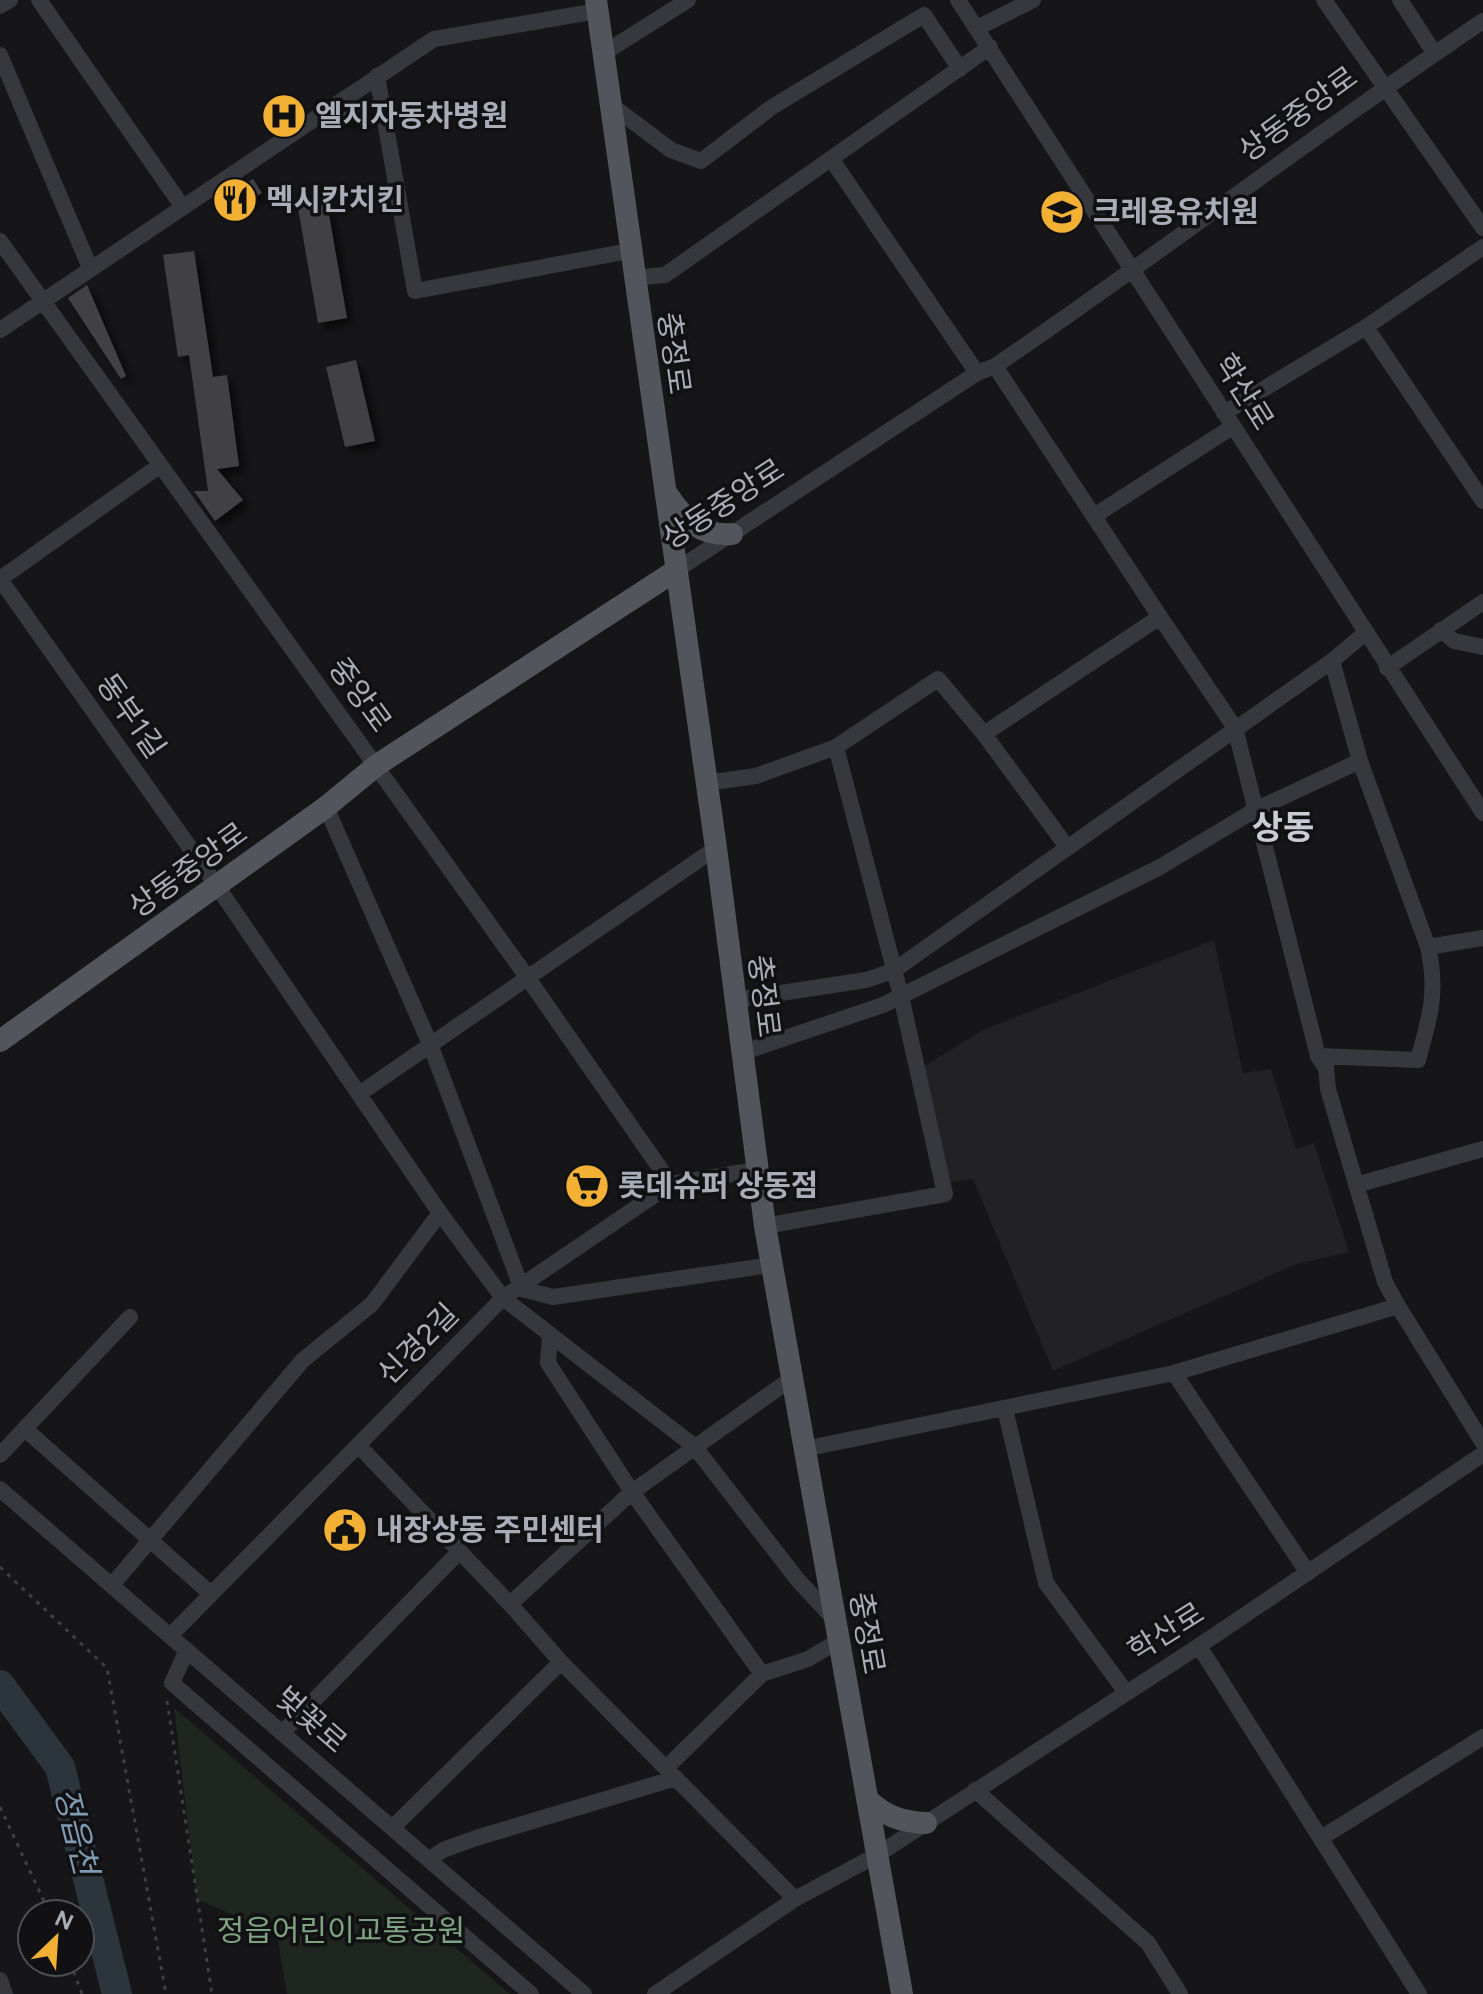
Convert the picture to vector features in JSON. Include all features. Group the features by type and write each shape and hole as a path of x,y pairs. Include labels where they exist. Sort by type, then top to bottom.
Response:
{"main road":[{"name":"충정로","path":"597,6 629,251 716,848 756,1170 902,1994"},
{"path":"663,489 683,517 698,529 713,535 732,534"},
{"name":"상동중앙로","path":"0,1041 326,807 377,765 675,571"},
{"path":"867,1799 881,1813 895,1819 926,1823"}],"street":[{"path":"0,6 10,0"},
{"path":"39,0 182,206"},
{"path":"604,53 688,0"},
{"name":"학산로","path":"958,0 1483,813"},
{"path":"977,28 1033,0"},
{"path":"1324,0 1483,228"},
{"path":"1400,0 1435,54"},
{"path":"0,330 434,39 597,6"},
{"path":"611,105 671,150 701,161 772,107 924,15 960,69"},
{"name":"상동중앙로","path":"675,571 977,373 995,366 1135,271 1386,86 1483,21"},
{"path":"633,278 665,275 990,47"},
{"path":"0,55 90,268"},
{"path":"377,76 415,291 629,251"},
{"path":"832,160 977,373"},
{"name":"중앙로","path":"0,241 377,765 671,1184"},
{"path":"1094,516 1228,420 1483,247"},
{"path":"1366,327 1483,501"},
{"path":"995,366 1235,728 1318,1056 1326,1068 1328,1089 1385,1282 1483,1443"},
{"path":"0,579 159,466"},
{"name":"동부1길","path":"0,579 217,886 440,1213 503,1298 694,1446 836,1631"},
{"path":"1387,668 1483,602"},
{"path":"984,734 1160,617"},
{"path":"1441,630 1454,641 1483,647"},
{"path":"735,1000 866,980 893,971 1332,661 1365,633"},
{"path":"1318,1056 1418,1060 1433,1007 1435,979 1428,947 1360,761 1332,661"},
{"path":"706,783 756,776 836,747 938,679 984,734 1067,847"},
{"path":"765,1226 945,1194 901,996 836,747"},
{"path":"741,1053 901,996 1160,867 1255,810 1360,761"},
{"path":"326,807 430,1044 522,1289 553,1297 771,1265"},
{"path":"359,1094 716,848"},
{"path":"1428,947 1483,938"},
{"path":"1356,1185 1483,1149"},
{"name":"신경2길","path":"170,1636 503,1298 522,1289 671,1184 756,1170"},
{"path":"112,1585 303,1360 372,1304 440,1213"},
{"path":"804,1449 1174,1373 1398,1306"},
{"path":"0,1455 130,1317"},
{"path":"550,1334 548,1363 632,1492 762,1674"},
{"path":"1174,1373 1308,1573"},
{"path":"510,1604 632,1492 791,1379"},
{"path":"1005,1409 1046,1583 1125,1691"},
{"path":"25,1429 211,1594"},
{"path":"358,1445 561,1662 795,1899"},
{"name":"학산로","path":"655,1994 795,1899 877,1855 1125,1691 1199,1646 1483,1454"},
{"name":"벚꽃로","path":"0,1489 581,1993"},
{"path":"282,1733 460,1551"},
{"path":"429,1860 443,1850 476,1838 671,1773 762,1674 808,1659 836,1631"},
{"path":"1199,1646 1419,1994"},
{"path":"187,1650 172,1683 531,1994"},
{"path":"392,1828 561,1662"},
{"path":"1321,1838 1483,1737"},
{"path":"975,1790 1148,1943 1180,1994"},
{"path":"0,1980 5,1994"}],"path":[{"path":"0,1567 107,1668 166,1994"},
{"path":"166,1697 212,1994"},
{"path":"0,1807 43,1898"}],"shaded area":[{"path":"1214,940 1243,1073 1271,1069 1296,1149 1314,1143 1349,1252 1297,1264 1053,1371 973,1179 950,1182 923,1067 983,1030"}],"green space":[{"name":"정읍어린이교통공원","path":"174,1708 510,1994 287,1994 277,1935 197,1899"}],"building":[{"path":"363,100 366,119 344,123 342,114"},
{"path":"253,179 262,193 233,210 224,196"},
{"path":"327,203 347,318 318,323 298,208"},
{"path":"194,251 213,377 227,375 239,466 217,469 243,500 215,521 194,491 208,491 189,355 178,357 163,255"},
{"path":"87,285 126,376 121,379 68,298"},
{"path":"356,360 375,441 345,447 326,367"}],"waterway":[{"name":"정읍천","path":"0,1685 60,1767 117,1994"}],"place":[{"name":"엘지자동차병원","path":"284,116"},
{"name":"멕시칸치킨","path":"235,200"},
{"name":"크레용유치원","path":"1062,212"},
{"name":"롯데슈퍼 상동점","path":"587,1186"},
{"name":"내장상동 주민센터","path":"345,1530"}],"district":[{"name":"상동","path":"1283,827"}]}
